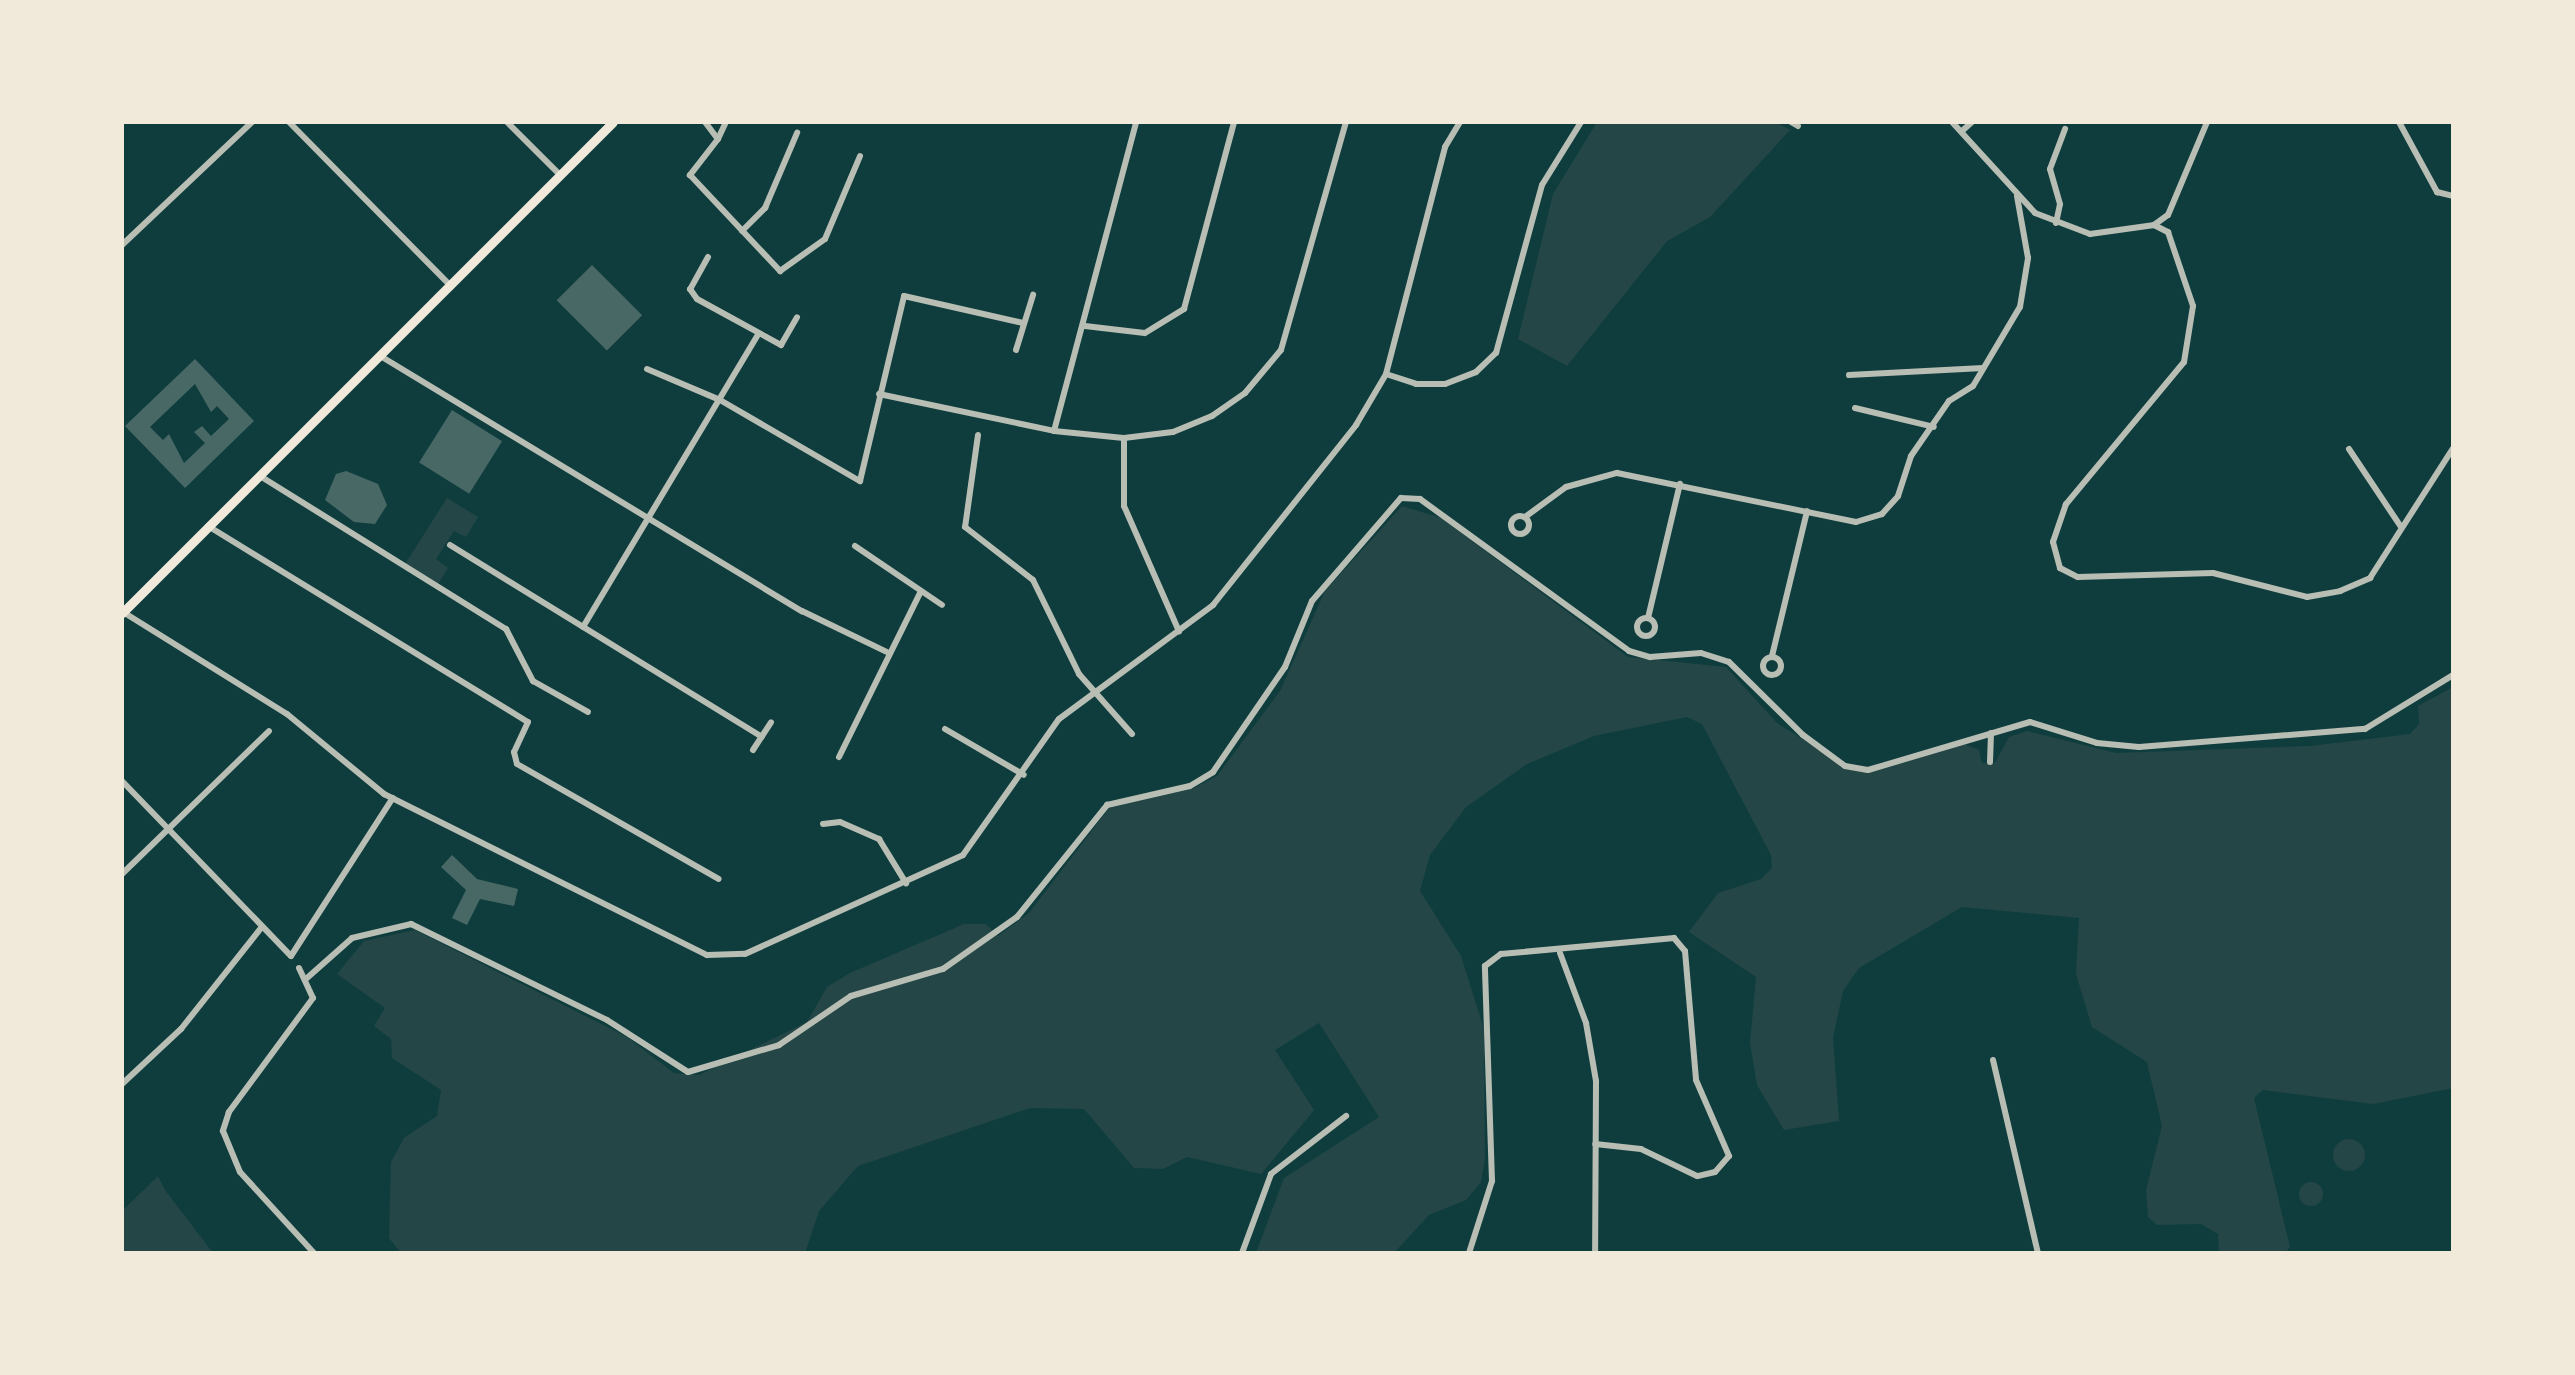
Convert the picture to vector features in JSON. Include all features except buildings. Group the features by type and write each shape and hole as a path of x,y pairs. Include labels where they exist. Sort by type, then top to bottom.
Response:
{"main road":[{"path":"122,612 382,357 613,122"}],"street":[{"path":"122,245 252,122"},
{"path":"289,122 451,286"},
{"path":"507,122 561,176"},
{"path":"705,122 718,139"},
{"path":"726,122 718,139 690,175 780,271 794,268 825,239 860,156"},
{"path":"1054,431 1085,326 1136,122"},
{"path":"1085,326 1145,333 1184,309 1234,122"},
{"path":"879,394 1054,431 1124,438 1173,432 1212,416 1245,393 1281,350 1346,122"},
{"path":"122,612 287,714 393,798 725,959 906,883 975,844 1059,719 1179,631 1223,593 1356,425 1386,374 1445,147 1460,122"},
{"path":"1386,374 1445,384 1476,372 1496,353 1542,185 1581,122"},
{"path":"1952,122 2017,196 2056,223 2090,234 2154,225 2168,215 2207,122"},
{"path":"1962,131 1972,122"},
{"path":"2399,122 2437,192 2453,196"},
{"path":"2056,223 2060,204 2050,169 2065,129"},
{"path":"742,231 765,208 797,133"},
{"path":"1525,517 1566,487 1602,474 1680,484 1856,522 1882,514 1934,427 1983,368 2020,307 2025,284 2026,233 2017,196"},
{"path":"2154,225 2168,232 2191,297 2184,362 2066,504 2053,542 2060,568 2078,577 2213,573 2307,597 2370,578 2453,448"},
{"path":"708,257 693,296 758,335 781,345 797,317"},
{"path":"1016,350 1033,295"},
{"path":"647,369 720,400 860,481 904,296 1023,323"},
{"path":"583,627 758,335"},
{"path":"382,357 647,518 887,652"},
{"path":"1849,375 1983,368"},
{"path":"1855,408 1934,427"},
{"path":"978,435 965,527 1004,554 1042,593 1094,692 1132,734"},
{"path":"1124,438 1124,506 1179,631"},
{"path":"2349,449 2401,527"},
{"path":"260,476 506,629 533,681 588,712"},
{"path":"1648,618 1680,484"},
{"path":"307,978 352,938 411,924 607,1020 688,1072 779,1045 851,996 935,973 1017,917 1107,805 1190,786 1213,772 1285,667 1312,601 1401,498 1420,499 1629,651 1701,653 1729,662 1845,766 1868,770 2030,722 2125,746 2257,743 2365,729 2453,675"},
{"path":"1772,656 1807,511"},
{"path":"208,526 528,722 514,752 517,764 719,879"},
{"path":"450,545 762,737"},
{"path":"855,546 942,605"},
{"path":"839,757 887,652 921,591"},
{"path":"753,750 771,722"},
{"path":"945,729 1024,775"},
{"path":"122,874 269,731"},
{"path":"1990,762 1991,733"},
{"path":"122,781 291,956 393,798"},
{"path":"823,824 840,822 879,839 906,883"},
{"path":"122,1084 181,1029 261,928"},
{"path":"1469,1253 1492,1181 1492,1055 1481,973 1501,954 1560,953 1669,937 1683,944 1696,1080 1731,1148 1720,1167 1703,1176 1641,1149 1595,1144"},
{"path":"1560,953 1591,1045 1595,1253"},
{"path":"299,968 307,978 313,998 229,1112 223,1131 240,1172 314,1253"},
{"path":"1993,1060 2038,1253"},
{"path":"1242,1253 1271,1174 1346,1116"}],"shaded area":[{"path":"1597,122 1776,122 1790,130 1710,217 1667,241 1567,366 1518,339 1553,194"},
{"path":"447,498 478,517 466,537 454,531 436,559 448,568 438,584 405,564"},
{"path":"1402,506 1441,518 1628,657 1726,667 1777,723 1841,763 1872,767 1964,744 1979,750 1982,763 1995,763 2009,737 2027,731 2116,753 2310,746 2410,734 2419,724 2418,706 2453,687 2453,1088 2373,1104 2263,1090 2254,1098 2290,1247 2285,1253 2219,1253 2218,1234 2201,1224 2157,1225 2148,1217 2146,1190 2162,1126 2147,1062 2092,1027 2076,974 2079,918 1962,907 1859,968 1843,991 1833,1038 1839,1121 1784,1130 1757,1085 1750,1043 1756,977 1689,932 1718,893 1761,879 1772,868 1771,855 1702,724 1687,717 1594,736 1527,764 1466,807 1430,855 1420,891 1461,956 1484,1029 1485,1158 1481,1182 1466,1200 1429,1215 1394,1253 1256,1253 1284,1178 1379,1117 1319,1023 1275,1050 1314,1110 1261,1174 1187,1157 1163,1169 1134,1168 1084,1109 1030,1108 858,1166 819,1211 805,1253 401,1253 389,1238 391,1162 404,1138 437,1116 441,1090 392,1058 391,1039 374,1026 385,1008 337,974 364,941 415,930 627,1037 674,1073 699,1075 807,1022 827,987 850,973 964,924 986,924 998,936 1029,913 1110,807 1192,789 1217,776 1280,691 1325,591"},
{"path":"2349,1139 2360,1144 2365,1155 2360,1166 2349,1171 2338,1166 2333,1155 2338,1144"},
{"path":"158,1176 165,1190 213,1253 122,1253 122,1211"},
{"path":"2311,1182 2319,1186 2323,1194 2319,1202 2311,1206 2303,1202 2299,1194 2303,1186"}]}
